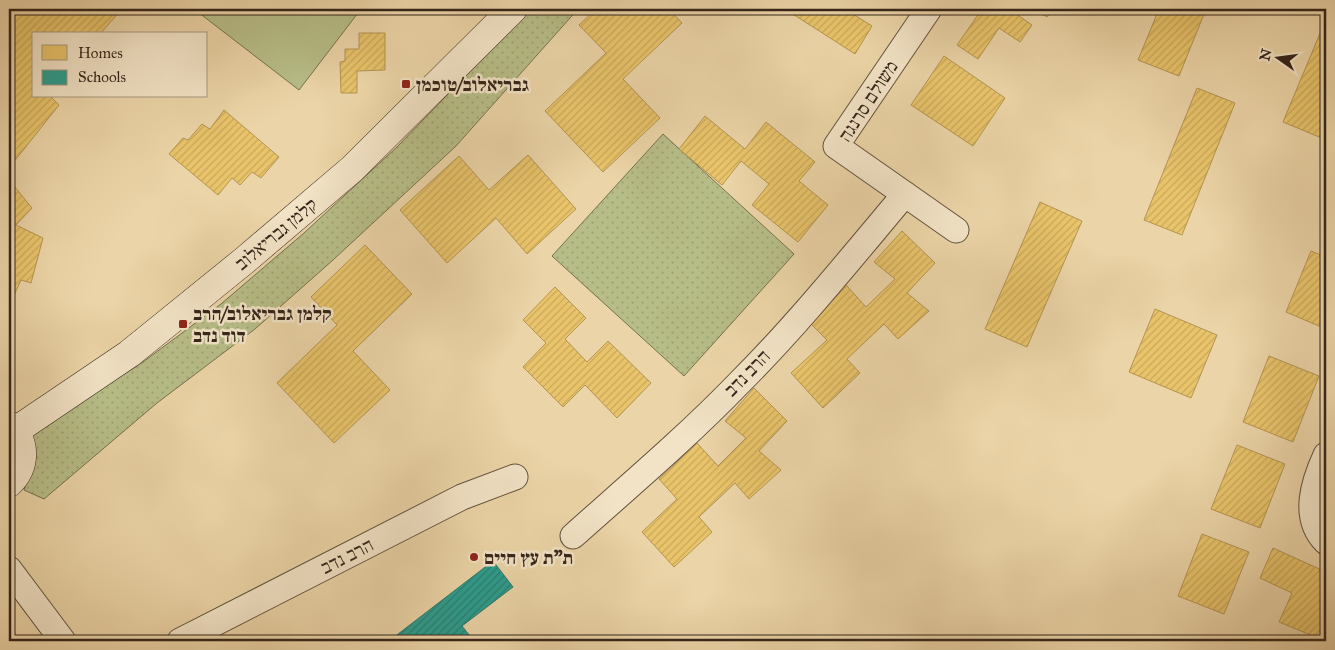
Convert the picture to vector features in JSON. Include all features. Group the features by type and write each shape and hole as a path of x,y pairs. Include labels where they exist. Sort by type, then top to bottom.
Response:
{"street":[{"name":"קלמן גבריאלוב","path":"12,428 129,354 295,217 352,169 513,9"},
{"name":"משולם סרנגה","path":"929,9 836,146 956,230"},
{"name":"הרב נדב","path":"573,536 665,454 740,382 829,284 905,194"},
{"path":"9,483 20,468 22,456 20,442 12,428"},
{"path":"1326,456 1314,489 1311,512 1314,524 1326,542"},
{"name":"הרב נדב","path":"180,641 462,497 515,477"},
{"path":"9,569 64,641"}],"green space":[{"path":"194,9 361,9 299,90"},
{"path":"530,9 578,9 456,146 255,329 157,403 44,499 24,490 30,472 29,435 143,362 221,304 304,233 397,147"},
{"path":"663,134 794,254 684,376 552,256"}],"building: Homes":[{"path":"9,9 122,9 102,32 32,32 32,98 52,98 59,105 9,168"},
{"path":"596,9 669,9 682,23 623,79 660,118 603,172 545,111 606,53 579,25"},
{"path":"785,9 845,9 872,26 855,54"},
{"path":"875,9 886,9 883,14"},
{"path":"982,9 1009,9 1032,25 1020,42 999,28 978,59 957,45"},
{"path":"1034,9 1053,9 1047,17"},
{"path":"1159,9 1206,9 1179,76 1138,60"},
{"path":"1326,19 1326,133 1324,139 1283,122"},
{"path":"359,33 385,33 385,70 357,71 357,93 341,93 340,62 345,61 345,49 359,49"},
{"path":"944,56 1005,98 973,146 911,105"},
{"path":"1197,88 1235,103 1182,235 1144,220"},
{"path":"224,110 279,157 261,178 252,172 240,185 232,178 218,195 169,154 183,138 188,140 202,124 210,129"},
{"path":"705,116 745,149 766,122 815,162 799,181 828,205 798,242 752,205 769,184 741,161 722,185 679,149"},
{"path":"528,155 576,209 527,254 496,218 447,263 400,210 459,156 489,190"},
{"path":"9,180 32,208 16,225 43,238 31,283 21,280 9,306"},
{"path":"1040,202 1082,221 1027,347 985,329"},
{"path":"902,231 935,263 907,293 929,311 898,339 884,324 847,359 860,373 823,408 791,373 827,340 808,321 846,285 866,307 895,279 874,262"},
{"path":"365,245 412,294 353,351 390,390 334,443 277,383 337,325 311,297"},
{"path":"1311,251 1326,257 1326,329 1286,312"},
{"path":"555,287 586,318 565,339 587,362 608,341 651,383 617,418 585,385 563,407 523,367 546,343 523,320"},
{"path":"1155,309 1217,335 1191,398 1129,372"},
{"path":"1269,356 1319,376 1293,442 1243,422"},
{"path":"754,388 787,421 759,451 781,470 749,499 735,483 699,517 712,532 674,567 642,532 677,499 659,479 697,443 718,466 746,438 725,421"},
{"path":"1237,445 1285,464 1260,528 1211,509"},
{"path":"1202,534 1249,552 1224,614 1178,596"},
{"path":"1273,548 1326,572 1325,641 1279,622 1292,593 1260,578"}],"building: Schools":[{"path":"493,561 513,587 462,626 474,641 389,641"}],"place":[{"name":"גבריאלוב/טוכמן","path":"406,84"},
{"name":"קלמן גבריאלוב/הרב דוד נדב","path":"183,324"},
{"name":"ת\"ת עץ חיים","path":"474,557"}]}
